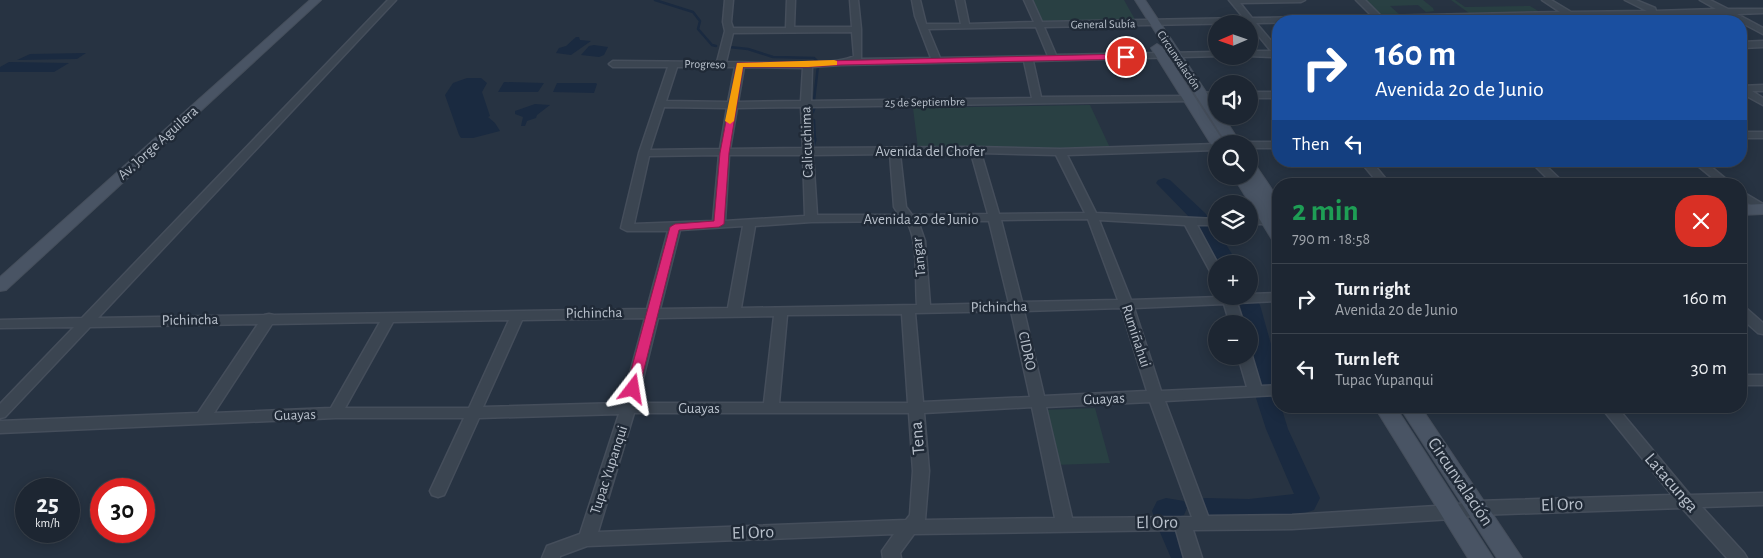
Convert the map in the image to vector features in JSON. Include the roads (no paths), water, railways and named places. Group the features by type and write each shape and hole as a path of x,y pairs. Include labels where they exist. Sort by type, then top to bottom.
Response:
{"main road":[{"name":"Av. Jorge Aguilera","path":"0,286 316,0"},
{"name":"Circunvalación","path":"1129,0 1176,56 1228,135"},
{"name":"Circunvalación","path":"1140,0 1162,56 1212,135"},
{"path":"1258,184 1272,212"},
{"path":"1248,185 1272,213"},
{"path":"1747,200 1763,209"},
{"name":"Circunvalación","path":"1388,413 1481,558"},
{"name":"Circunvalación","path":"1414,413 1510,558"}],"street":[{"path":"0,413 392,0"},
{"path":"720,64 729,32 727,22 729,0"},
{"path":"790,29 791,0"},
{"path":"854,0 858,57"},
{"path":"916,0 918,19 924,27 936,60"},
{"path":"960,0 966,27"},
{"path":"1028,0 1053,58"},
{"path":"1234,0 1301,0"},
{"path":"1234,0 1244,15"},
{"path":"1360,0 1376,15"},
{"path":"1546,0 1568,14"},
{"path":"1629,0 1656,12"},
{"path":"1704,0 1732,15"},
{"path":"1745,0 1763,10"},
{"name":"General Subía","path":"1537,15 1763,10"},
{"name":"General Subía","path":"1258,20 1272,20"},
{"name":"General Subía","path":"924,27 1208,21"},
{"path":"1747,23 1763,31"},
{"path":"729,32 790,29 857,29"},
{"path":"1258,31 1272,47"},
{"path":"1747,45 1763,44"},
{"path":"1258,54 1272,54"},
{"name":"Progreso","path":"613,64 808,65 849,62 1208,55"},
{"path":"858,57 871,62"},
{"path":"849,62 858,57"},
{"path":"1028,58 1037,100"},
{"path":"644,154 674,63"},
{"path":"719,224 724,153 740,65"},
{"name":"Calicuchima","path":"808,65 806,103 811,219"},
{"path":"1747,89 1763,88"},
{"path":"1747,93 1763,102"},
{"path":"1258,94 1272,94"},
{"path":"1202,96 1208,96"},
{"name":"25 de Septiembre","path":"660,104 733,105 1189,98"},
{"path":"1747,136 1763,135"},
{"path":"1258,145 1272,145"},
{"name":"Avenida del Chofer","path":"644,154 975,150 1060,152 1208,147"},
{"name":"CIDRO","path":"975,150 996,218 1018,307 1065,524"},
{"name":"Tangar","path":"895,151 900,207 911,218 916,231 916,309"},
{"name":"Rumiñahui","path":"1060,152 1092,216 1126,304 1156,397 1202,522"},
{"name":"Avenida 20 de Junio","path":"644,154 627,228 811,219 1092,216 1208,222"},
{"path":"1370,167 1380,178"},
{"path":"1542,167 1553,178"},
{"path":"1705,167 1720,178"},
{"path":"1258,218 1272,214"},
{"path":"734,312 750,222"},
{"path":"1189,222 1208,256"},
{"name":"Tupac Yupanqui","path":"587,539 628,408 675,227"},
{"name":"Pichincha","path":"1258,297 1272,297"},
{"name":"Pichincha","path":"0,324 518,314 781,312 1126,304 1208,299"},
{"name":"Tena","path":"892,558 891,551 918,517 921,471 916,408 916,309"},
{"path":"771,407 781,312"},
{"path":"438,491 518,314"},
{"path":"1747,316 1763,330"},
{"path":"335,413 389,317"},
{"path":"203,418 269,318"},
{"path":"1248,365 1255,391"},
{"path":"1747,380 1763,380"},
{"name":"Guayas","path":"0,427 335,413 474,413 628,408 916,408 1272,390"},
{"name":"Latacunga","path":"1613,413 1686,501 1738,558"},
{"name":"El Oro","path":"552,554 587,539 910,527 1292,522 1452,512 1477,508 1763,499"},
{"path":"1182,522 1193,558"}],"water":[{"path":"576,37 579,37 580,40 591,41 571,55 556,53 559,48 566,46"},
{"path":"589,46 608,47 604,55 599,57 581,55"},
{"path":"86,53 77,59 17,60 30,54"},
{"path":"9,62 69,63 54,72 0,72 0,67"},
{"path":"467,78 481,78 487,83 482,92 490,116 488,117 500,131 473,138 461,138 459,135 445,95 453,83"},
{"path":"504,82 544,83 538,92 498,92"},
{"path":"557,83 597,84 594,93 553,92"},
{"path":"535,104 550,105 537,115 536,118 527,121 525,126 521,126 523,117 515,114 515,111"}],"waterway":[{"path":"655,0 693,12 700,21 698,29 712,45 716,46"},
{"path":"729,47 748,49 773,57 814,58 818,62"},
{"path":"814,100 818,66"},
{"path":"813,112 815,106"},
{"path":"814,120 815,139"},
{"path":"813,148 815,139"},
{"path":"1164,183 1199,217"},
{"path":"1205,225 1223,255"},
{"path":"1250,305 1263,351 1265,386"},
{"path":"1205,508 1249,509 1305,503 1308,498 1277,429 1267,398"},
{"path":"1165,516 1164,511 1166,508 1175,508"},
{"path":"1172,530 1184,558"}]}
